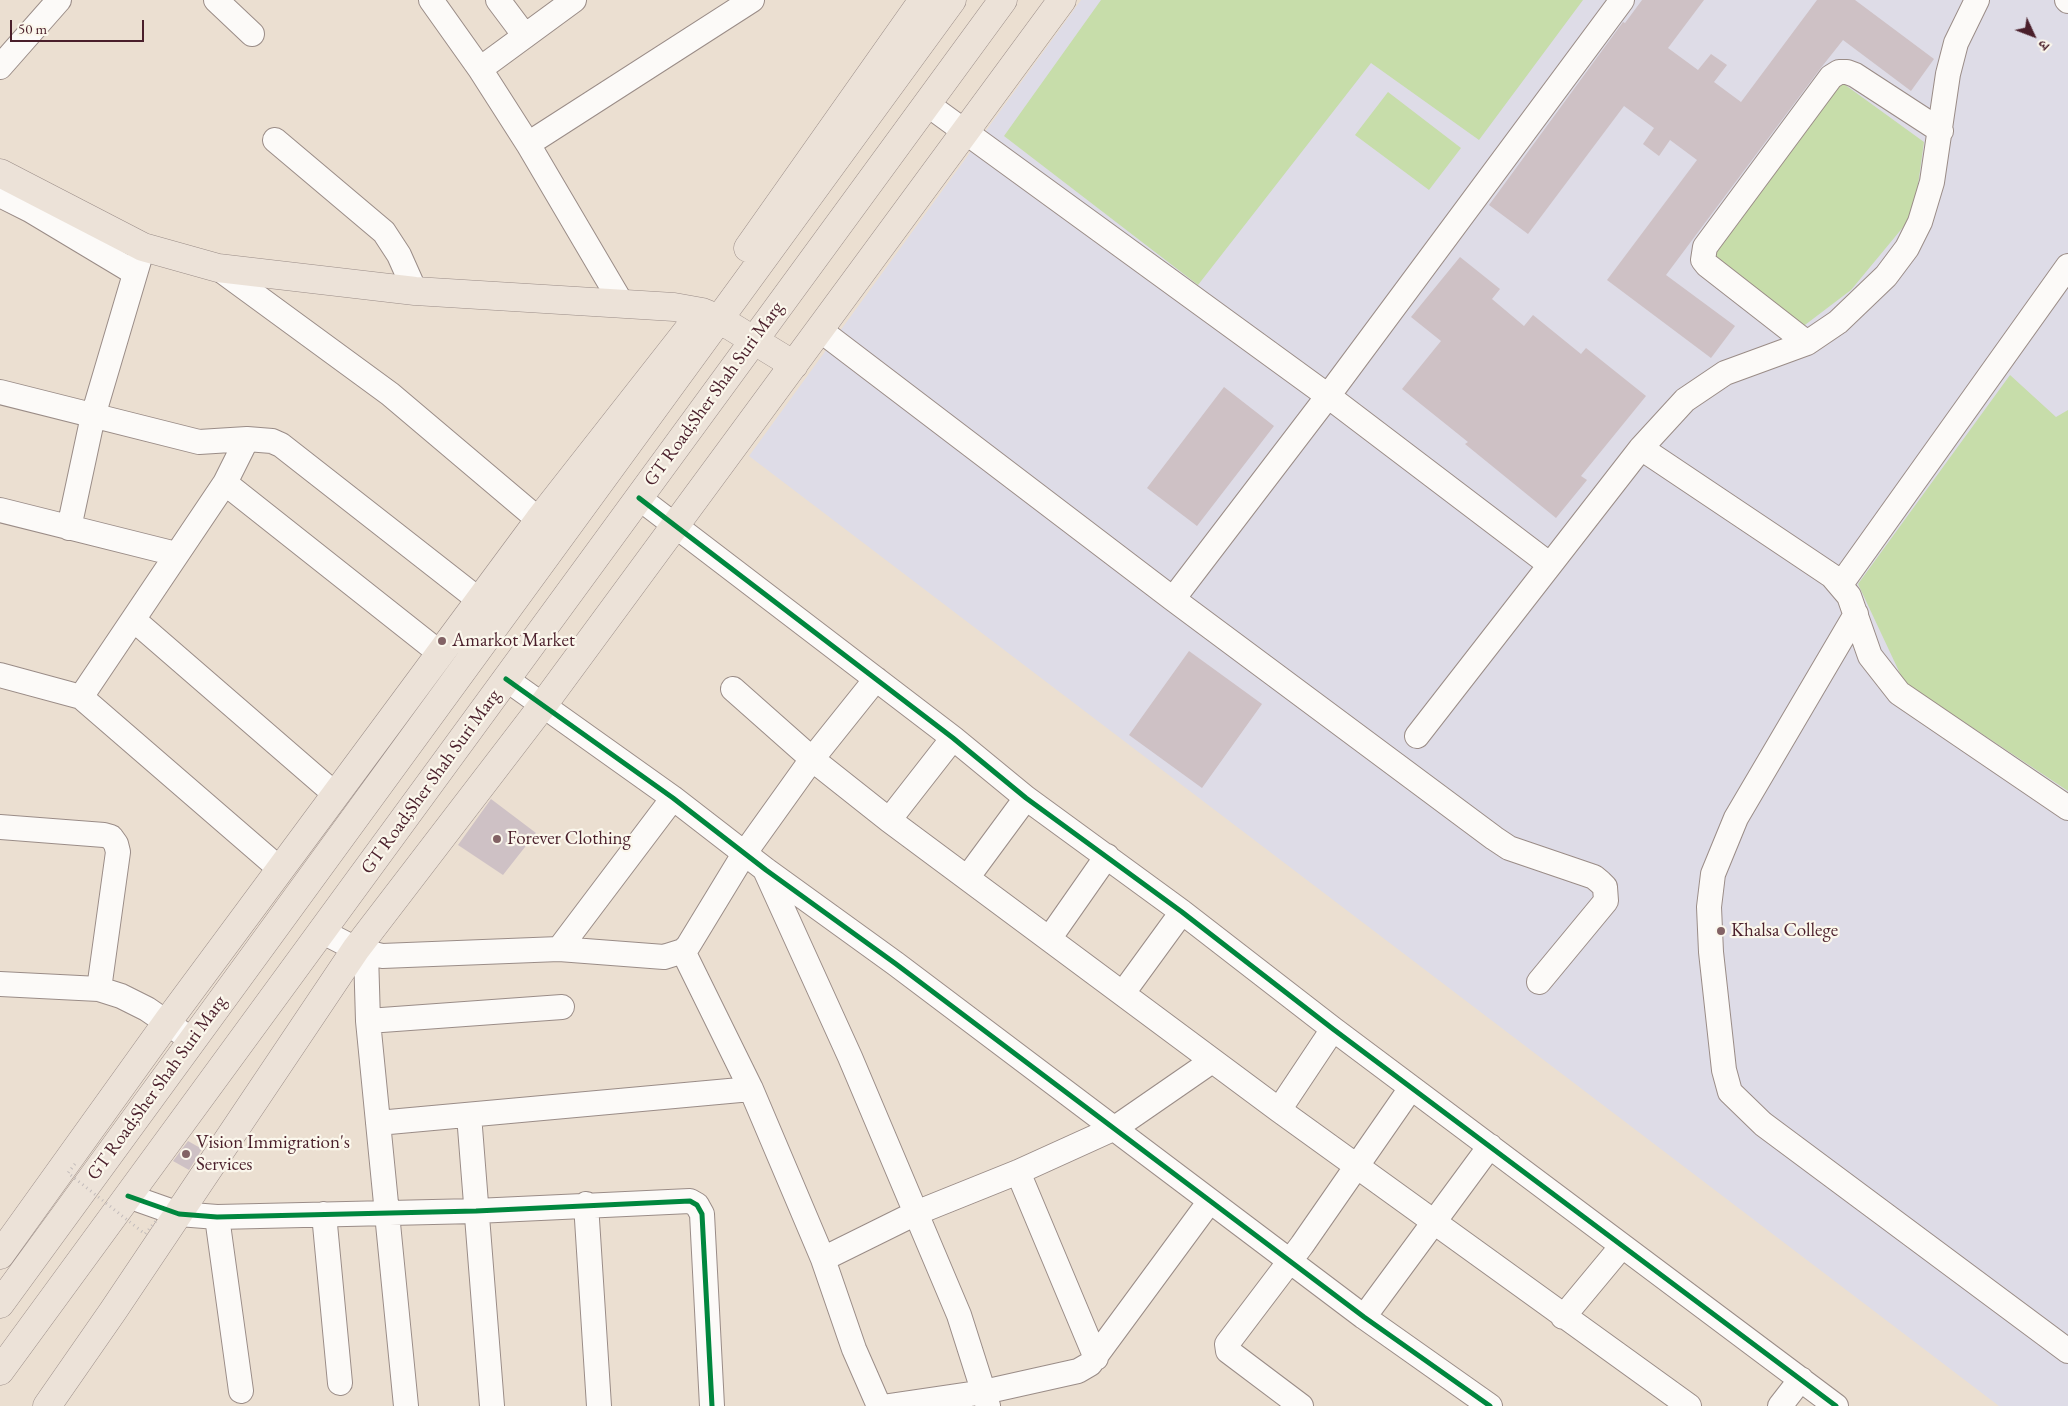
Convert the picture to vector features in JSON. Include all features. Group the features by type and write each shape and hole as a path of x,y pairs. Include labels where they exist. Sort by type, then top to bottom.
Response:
{"main road":[{"path":"0,1255 168,1022 538,520 710,315 923,0"},
{"name":"GT Road;Sher Shah Suri Marg","path":"0,1304 362,810 710,315 952,0"},
{"name":"GT Road;Sher Shah Suri Marg","path":"0,1371 753,339 1003,0"},
{"path":"48,1406 167,1217 1062,0"},
{"path":"0,173 143,247 218,268 415,291 621,302 674,307 710,315 794,365"}],"street":[{"path":"0,67 59,0"},
{"path":"216,0 252,34"},
{"path":"431,0 480,69 528,144 621,302"},
{"path":"498,0 525,36"},
{"path":"480,69 574,0"},
{"path":"528,144 752,0"},
{"path":"1173,599 1328,396 1622,0"},
{"path":"1417,736 1641,448 1686,400 1725,372 1807,343 1838,322 1886,276 1907,248 1920,222 1928,197 1941,131 1948,74 1956,43 1977,0"},
{"path":"1807,343 1707,265 1702,260 1704,246 1831,77 1839,72 1855,75 1941,131"},
{"path":"927,104 1328,396 1549,564"},
{"path":"275,140 384,232 398,254 415,291"},
{"path":"0,195 30,210 135,273"},
{"path":"69,528 92,416 143,247"},
{"path":"1841,584 2068,266"},
{"path":"218,268 390,394 538,520"},
{"path":"820,330 1173,599 1509,848 1594,877 1600,882 1605,887 1606,901 1539,982"},
{"path":"0,392 199,442 247,439 272,441 292,451 479,600"},
{"path":"81,697 225,483 247,439"},
{"path":"1641,448 1832,576 1841,584 1849,596 1870,656 1899,694 2068,808"},
{"path":"225,483 441,654"},
{"path":"638,498 676,525 953,738 1026,798 1182,912 1411,1088 1836,1406"},
{"path":"0,510 176,554"},
{"path":"1856,614 1736,818 1713,874 1709,907 1710,952 1724,1070 1730,1092 1763,1124 2068,1351"},
{"path":"134,620 336,795"},
{"path":"0,675 81,697 281,870"},
{"path":"506,679 673,798 744,854 896,964 1364,1317 1490,1406"},
{"path":"321,931 361,951 391,956 559,949 664,957 683,951 688,946 744,854 812,759 876,679"},
{"path":"733,689 812,759 889,820 1212,1061 1435,1221 1562,1317 1689,1406"},
{"path":"889,820 953,738"},
{"path":"559,949 673,798"},
{"path":"967,878 1026,798"},
{"path":"0,827 104,834 110,836 116,844 118,852 99,989"},
{"path":"1049,939 1106,856"},
{"path":"766,870 850,1057 959,1315 986,1399"},
{"path":"1123,993 1182,912"},
{"path":"361,951 406,1406"},
{"path":"683,951 751,1089 823,1259 854,1349 879,1406"},
{"path":"0,984 99,989 121,996 168,1022 192,1040"},
{"path":"368,1021 562,1007"},
{"path":"1279,1110 1333,1028"},
{"path":"823,1259 916,1213 1018,1172 1115,1128 1212,1061"},
{"path":"1301,1406 1228,1351 1227,1344 1291,1261 1411,1088"},
{"path":"378,1123 751,1089"},
{"path":"469,1115 492,1406"},
{"path":"1364,1317 1490,1146"},
{"path":"1018,1172 1096,1358"},
{"path":"128,1196 167,1217 476,1211 586,1204 690,1201 700,1209 712,1406"},
{"path":"889,1406 986,1399 1078,1371 1096,1358 1210,1201"},
{"path":"586,1204 599,1406"},
{"path":"324,1214 340,1383"},
{"path":"217,1217 226,1271 240,1390"},
{"path":"1562,1317 1622,1246"},
{"path":"1780,1406 1800,1380"}],"path":[{"path":"75,1164 68,1173 145,1234 167,1217"}],"shaded area":[{"name":"Khalsa College","path":"1081,0 2068,0 2068,1406 1999,1406 749,456"}],"green space":[{"path":"1101,0 1583,0 1479,140 1371,63 1198,285 1004,136"},
{"path":"1837,79 1924,142 1914,214 1851,290 1797,331 1704,259"},
{"path":"1388,92 1461,148 1429,190 1355,135"},
{"path":"2010,375 2056,417 2068,410 2068,791 1904,682 1858,584"}],"building":[{"path":"1642,0 1704,0 1668,48 1698,70 1711,54 1727,65 1714,82 1741,102 1817,0 1855,0 1934,59 1911,91 1843,40 1666,275 1735,326 1711,358 1607,280 1697,160 1670,140 1659,156 1643,144 1654,128 1624,106 1528,234 1489,205 1623,22 1625,23"},
{"path":"1460,257 1500,289 1492,299 1524,326 1533,315 1581,354 1586,348 1646,396 1581,476 1587,480 1556,518 1465,444 1468,442 1402,389 1441,341 1411,317"},
{"path":"1224,387 1274,426 1197,526 1147,488"},
{"path":"1189,651 1262,704 1202,788 1129,735"},
{"name":"Forever Clothing","path":"491,799 536,833 503,875 458,845"},
{"name":"Vision Immigration's Services","path":"188,1141 202,1149 189,1170 173,1161"}],"cycle path":[{"path":"639,498 953,738 1026,798 1182,912 1333,1029 1836,1406"},
{"path":"506,679 673,798 766,870 896,964 1364,1317 1490,1406"},
{"path":"128,1196 179,1214 217,1217 476,1211 690,1201 697,1205 702,1214 712,1406"}],"place":[{"name":"Amarkot Market","path":"442,641"},
{"name":"Forever Clothing","path":"497,839"},
{"name":"Khalsa College","path":"1721,931"},
{"name":"Vision Immigration's Services","path":"186,1154"}]}
